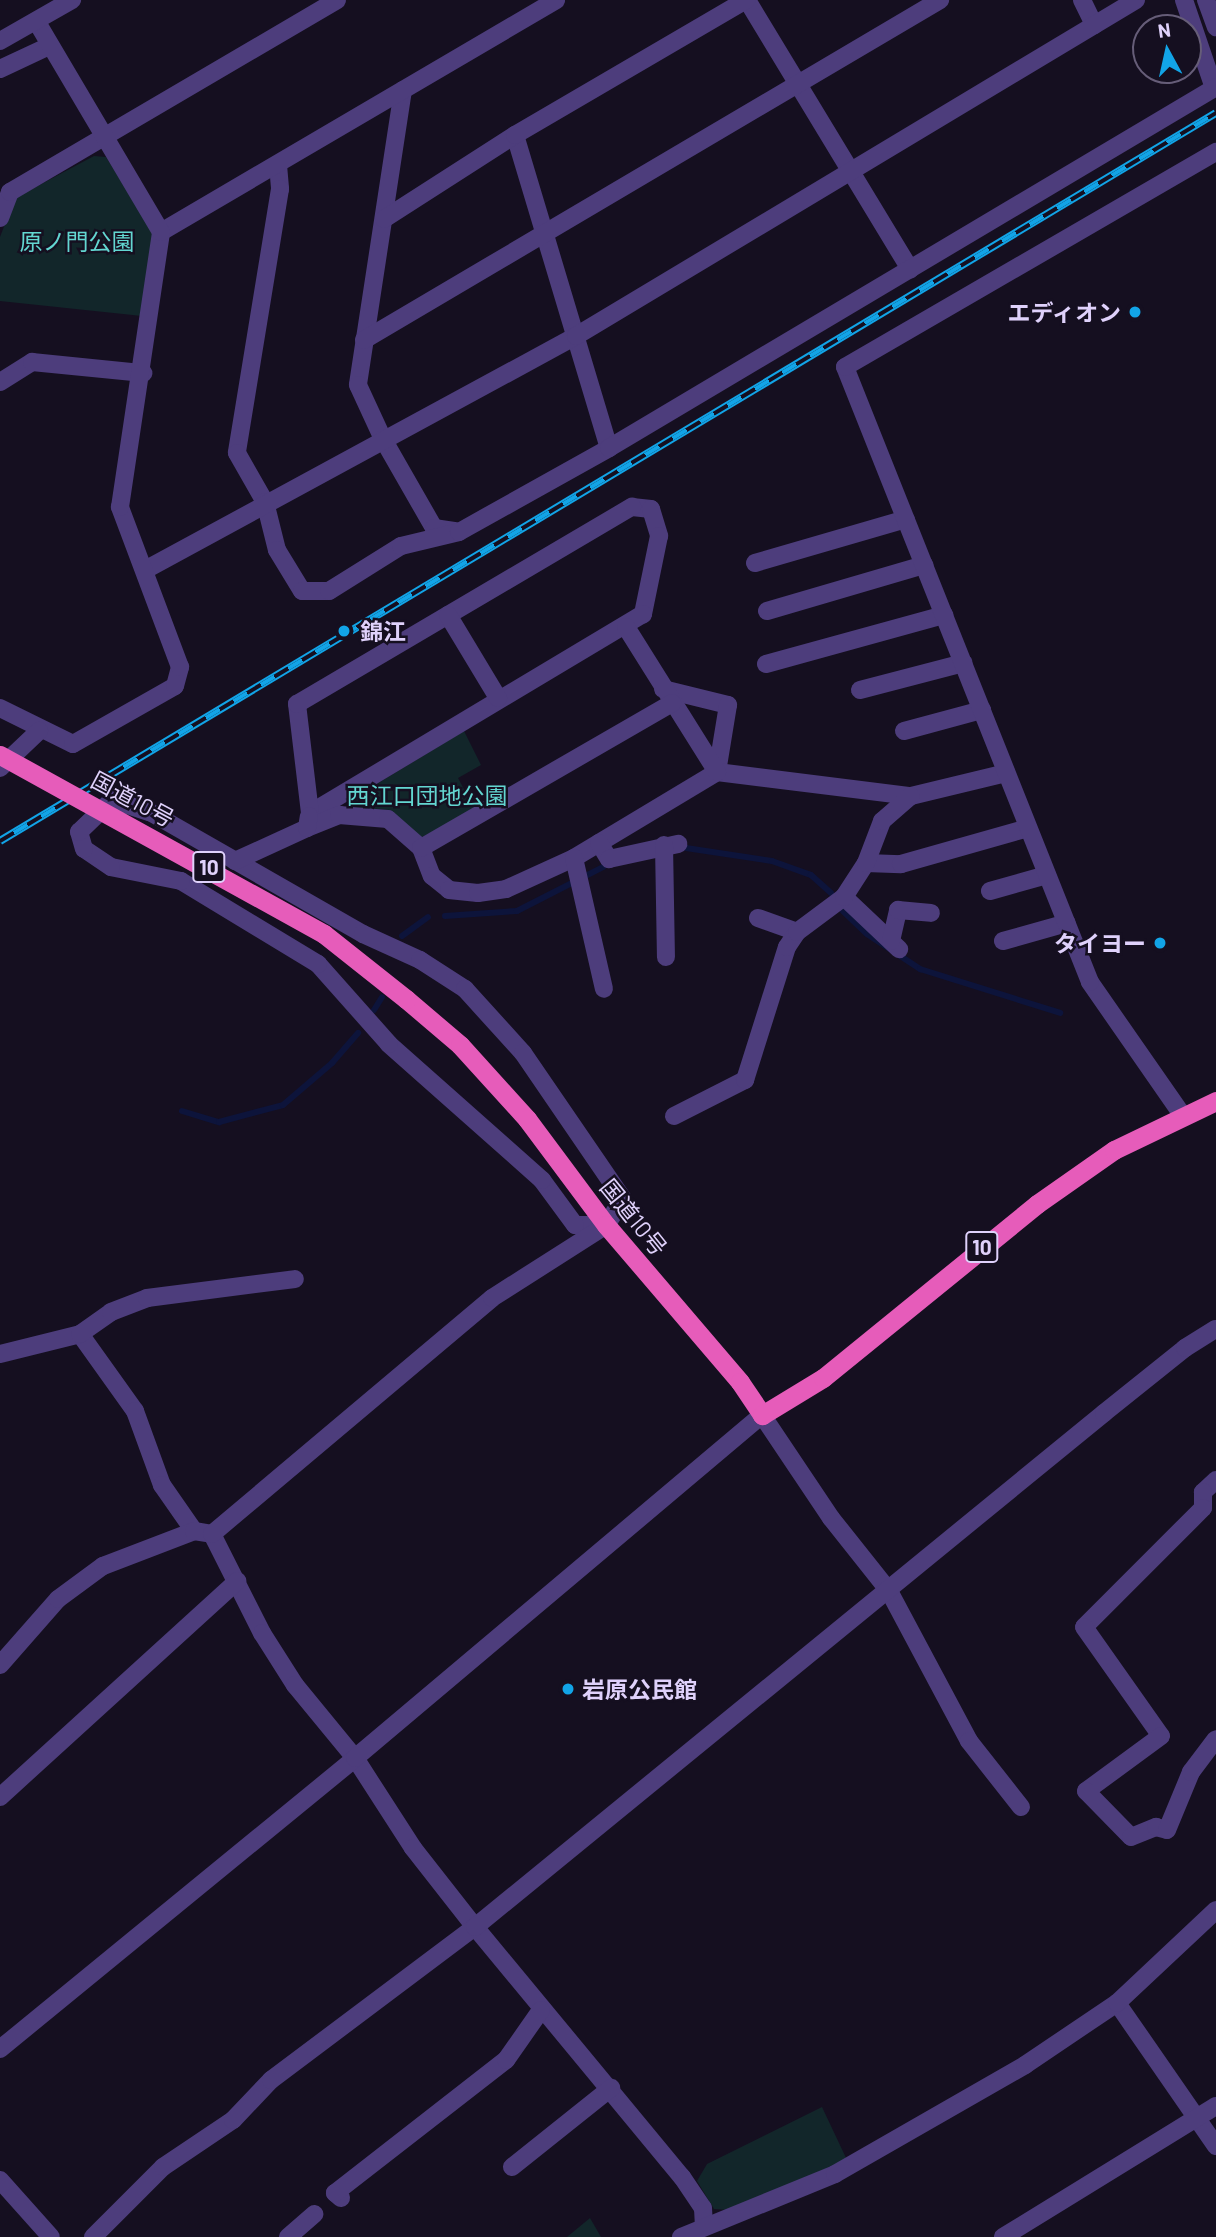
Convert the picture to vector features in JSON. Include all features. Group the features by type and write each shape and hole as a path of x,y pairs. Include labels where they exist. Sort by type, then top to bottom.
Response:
{"highway":[{"name":"国道10号","path":"0,755 324,934 460,1045 527,1119 606,1225 740,1382 762,1415"},
{"name":"10","path":"762,1415 823,1378 1037,1204 1114,1150 1216,1101"}],"street":[{"path":"0,41 72,0"},
{"path":"0,218 10,192 337,0"},
{"path":"162,232 403,90 536,5 556,0"},
{"path":"384,219 515,135 747,0 910,269"},
{"path":"364,340 940,0"},
{"path":"1082,0 1094,25"},
{"path":"145,570 265,502 576,336 1136,0"},
{"path":"278,165 280,190 237,453 265,502 278,550 302,591 329,591 401,546 459,532 609,447 1215,87 1184,0"},
{"path":"1206,0 1216,27"},
{"path":"0,708 39,731 73,744 175,686 180,667 120,507 143,373 162,232 49,46 36,20"},
{"path":"0,69 49,46"},
{"path":"403,90 358,385 383,439 434,528 459,532"},
{"path":"515,135 609,447"},
{"path":"1183,1116 1090,982 845,367 1216,152"},
{"path":"0,382 32,362 143,373"},
{"path":"235,861 309,821 498,698 625,628 643,614 659,536 651,509 632,507 298,704 309,821"},
{"path":"755,563 906,519"},
{"path":"767,611 924,565"},
{"path":"448,615 498,698"},
{"path":"766,664 944,615"},
{"path":"625,628 717,772"},
{"path":"860,690 964,663"},
{"path":"421,848 668,696 728,705 717,772"},
{"path":"904,731 982,710"},
{"path":"0,768 39,731"},
{"path":"309,821 339,815 388,820 421,848 432,876 449,890 478,893 506,889 573,858 717,772 911,796 1006,774"},
{"path":"674,1116 745,1080 769,999 797,932 844,897 866,863 882,821 911,796"},
{"path":"0,1665 58,1599 103,1566 203,1533 492,1298 606,1225 623,1199 523,1053 465,989 420,960 363,934 150,812 112,800 79,832 83,849 111,867 181,881 318,964 389,1044 542,1180 575,1225 606,1225"},
{"path":"866,863 901,864 1028,828"},
{"path":"599,843 609,859 671,844 666,957"},
{"path":"573,858 604,989"},
{"path":"990,891 1047,875"},
{"path":"844,897 895,945 898,909 931,913"},
{"path":"758,918 797,932"},
{"path":"1003,941 1067,923"},
{"path":"0,1354 80,1334 111,1312 147,1298 295,1279"},
{"path":"93,2237 163,2167 233,2120 271,2080 475,1927 737,1709 890,1591 1185,1348 1216,1329"},
{"path":"80,1334 135,1411 162,1485 203,1533 237,1581 295,1685 355,1758 413,1848 541,2010 611,2088 703,2208 704,2225"},
{"path":"0,2049 355,1758 762,1415 831,1518 890,1591 969,1741 1021,1807"},
{"path":"1216,1480 1203,1492 1203,1508 1084,1627 1160,1735 1086,1791 1131,1838 1156,1827 1167,1830 1191,1772 1216,1739"},
{"path":"0,1797 237,1581"},
{"path":"681,2237 704,2225 835,2174 1025,2065 1117,2003 1216,1910"},
{"path":"1117,2003 1216,2146"},
{"path":"341,2199 335,2193 506,2060 541,2010"},
{"path":"512,2167 611,2088"},
{"path":"1003,2237 1199,2119 1216,2106"},
{"path":"0,2180 51,2237"},
{"path":"288,2237 314,2214"}],"green space":[{"name":"原ノ門公園","path":"94,156 106,157 154,234 142,316 0,301 0,237 15,198"},
{"name":"西江口団地公園","path":"464,731 481,765 458,778 475,810 420,838 390,810 352,807 352,799"},
{"path":"822,2107 847,2160 729,2210 714,2209 697,2181 707,2164"},
{"path":"590,2218 601,2237 567,2237"}],"waterway":[{"path":"686,848 772,861 811,875 831,893"},
{"path":"445,916 517,911 603,867"},
{"path":"843,911 867,934 920,969 1060,1013"},
{"path":"402,936 428,917"},
{"path":"374,1010 382,997"},
{"path":"182,1111 219,1122 283,1105 332,1063 358,1033"}],"railway":[{"path":"0,841 1216,113"}],"place":[{"name":"エディオン","path":"1135,312"},
{"name":"錦江","path":"344,631"},
{"name":"タイヨー","path":"1160,943"},
{"name":"岩原公民館","path":"568,1689"}]}
